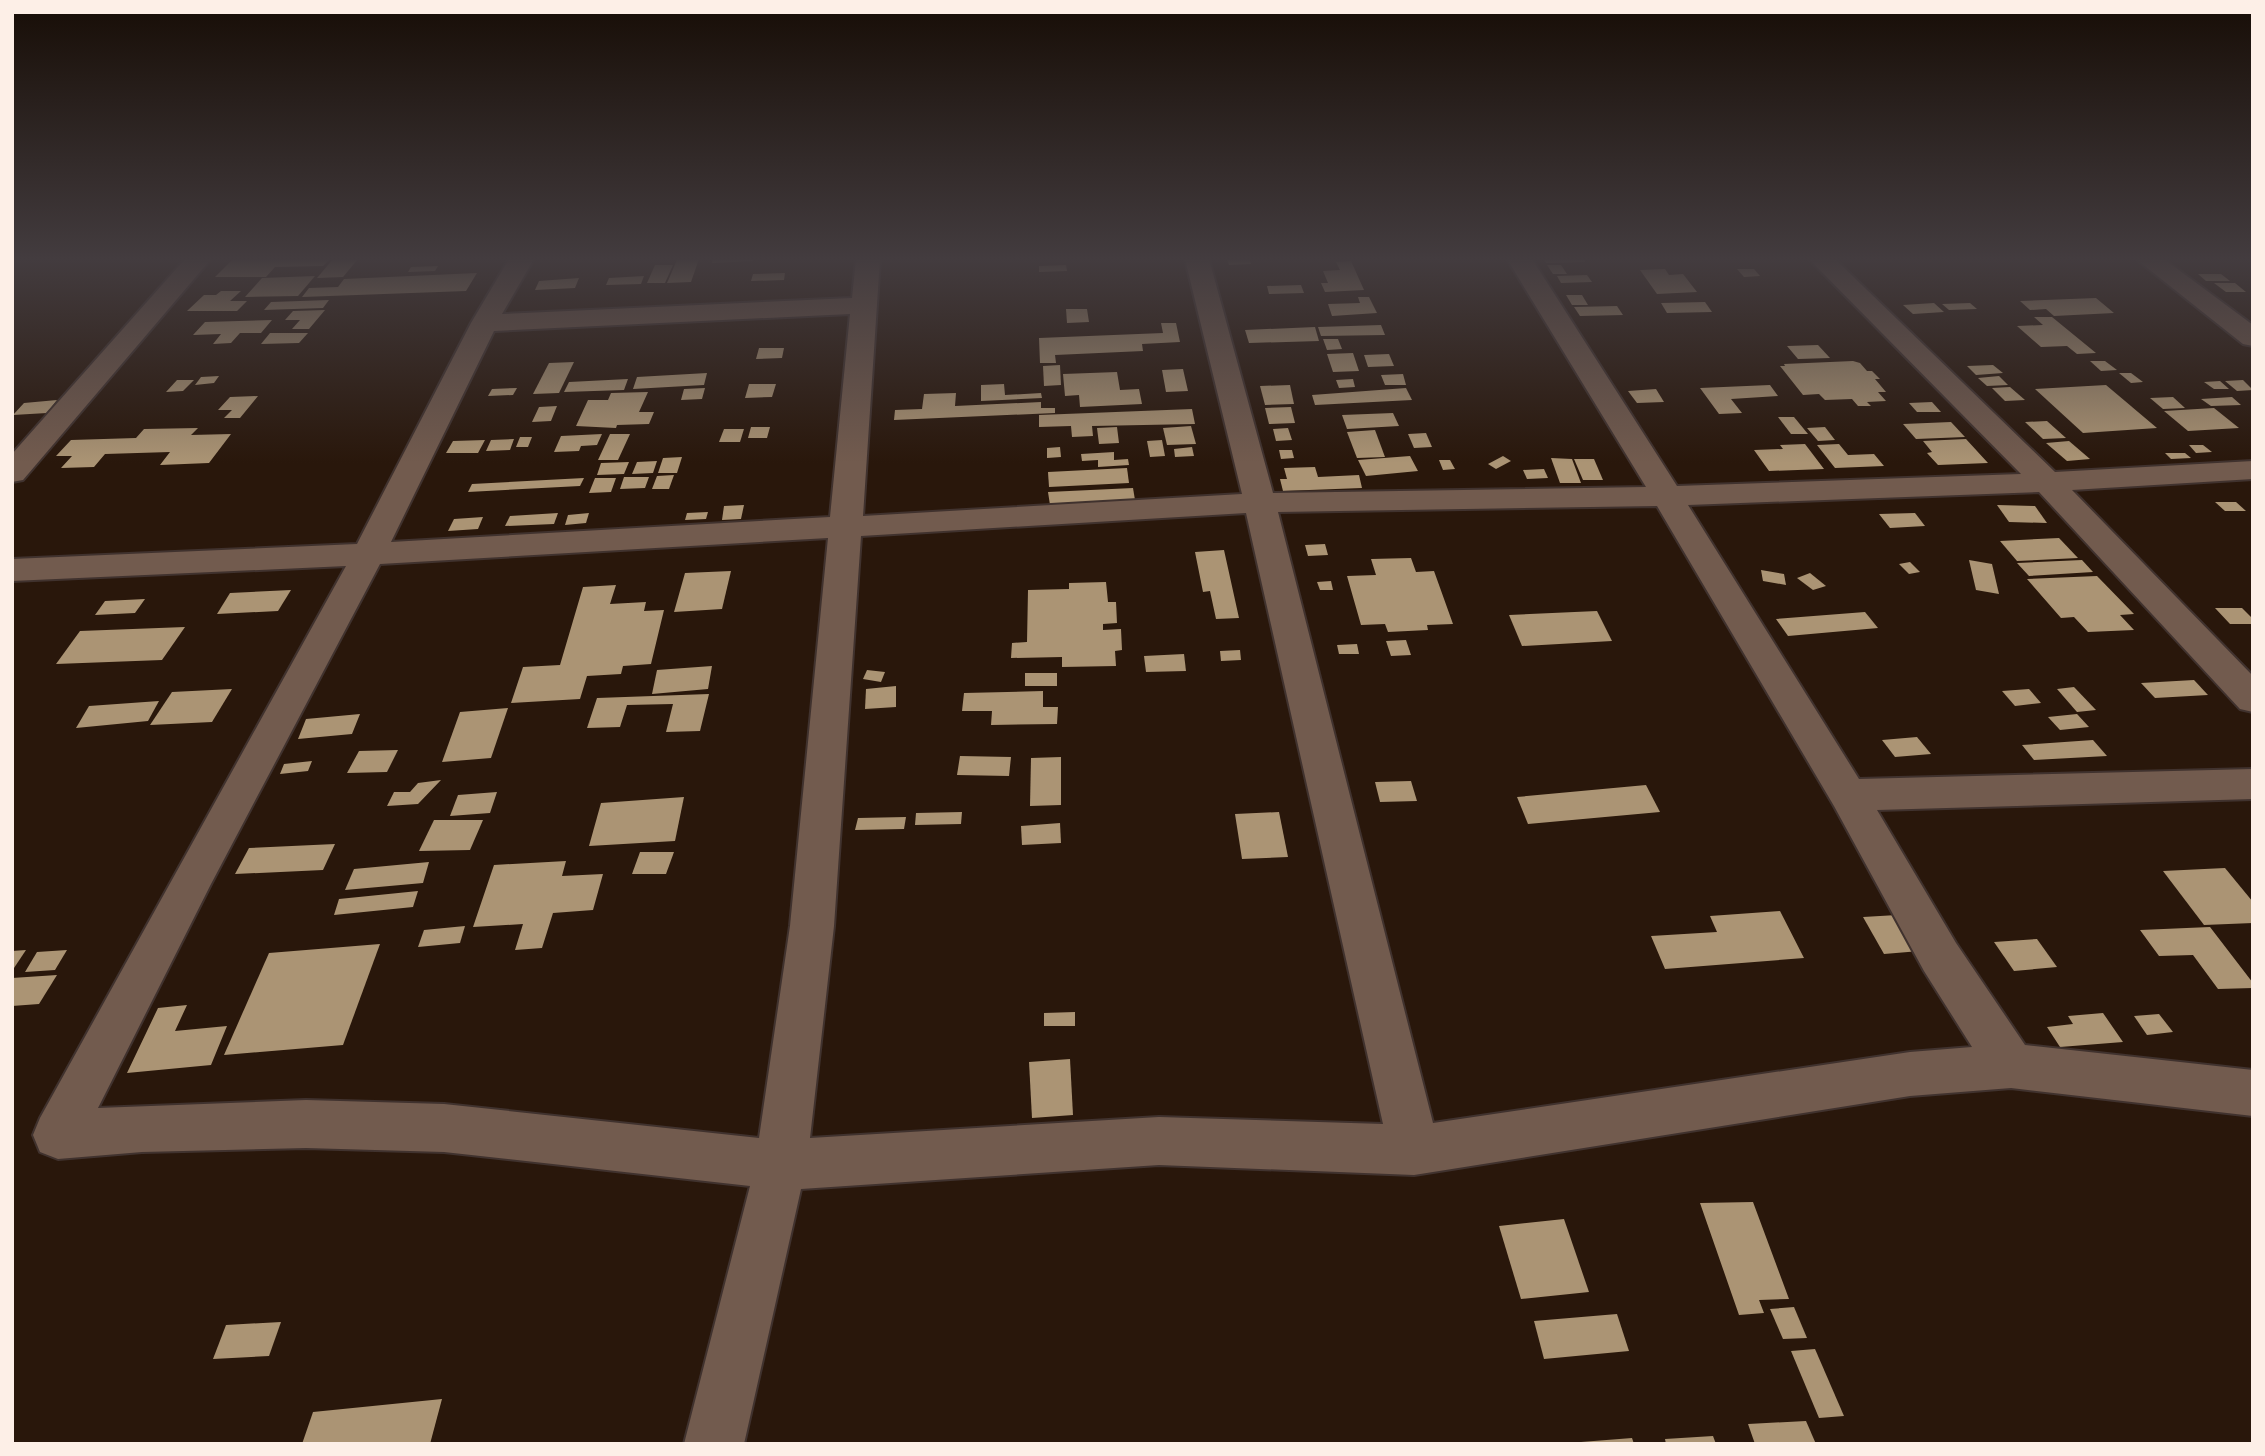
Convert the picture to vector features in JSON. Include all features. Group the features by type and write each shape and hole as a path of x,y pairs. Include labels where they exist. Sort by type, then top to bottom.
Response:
{"street":[{"path":"12,472 139,327"},
{"path":"482,327 369,554 195,874 58,1135 142,1128 292,1124 444,1128 781,1165 1159,1140 1414,1150 1910,1074 2011,1066 2253,1093"},
{"path":"714,1444 781,1165 812,926 863,327"},
{"path":"1215,327 1260,503 1414,1150"},
{"path":"1561,327 1848,795 1940,957 2011,1066"},
{"path":"1890,327 2047,482 2253,699"},
{"path":"2238,327 2253,338"},
{"path":"12,570 369,554 1260,503 1667,496 2047,482 2253,470"},
{"path":"1848,795 2253,784"}],"building":[{"path":"200,327 266,327 261,333 240,333 231,343 213,344 221,334 193,335"},
{"path":"294,327 311,327 309,329 292,329"},
{"path":"1162,327 1177,327 1180,342 1142,344 1143,351 1055,355 1056,363 1040,363 1039,338 1163,333"},
{"path":"1315,327 1319,341 1249,343 1245,330"},
{"path":"1318,327 1382,327 1385,335 1321,336"},
{"path":"2018,327 2064,327 2096,353 2077,354 2067,346 2041,347"},
{"path":"270,333 308,333 299,343 261,344"},
{"path":"1323,339 1338,339 1342,349 1327,350"},
{"path":"1818,345 1830,358 1798,359 1787,346"},
{"path":"759,348 784,348 782,358 756,359"},
{"path":"1353,353 1359,371 1333,372 1327,354"},
{"path":"1389,354 1394,366 1368,367 1364,355"},
{"path":"2090,361 2105,361 2117,370 2101,371"},
{"path":"574,362 559,393 533,394 549,363"},
{"path":"1860,363 1867,371 1872,371 1880,379 1875,379 1886,392 1878,392 1886,401 1867,402 1871,406 1858,406 1852,399 1825,400 1819,394 1803,395 1780,366 1785,366 1784,364"},
{"path":"1060,365 1061,385 1044,386 1043,366"},
{"path":"1993,365 2003,373 1976,375 1967,366"},
{"path":"1183,369 1188,391 1166,392 1162,370"},
{"path":"1117,372 1120,390 1139,389 1142,404 1080,407 1079,395 1065,396 1063,374"},
{"path":"707,373 704,385 633,389 637,377"},
{"path":"2119,373 2131,373 2143,382 2131,383"},
{"path":"1403,374 1406,385 1385,385 1381,375"},
{"path":"219,376 214,383 195,385 201,377"},
{"path":"1999,376 2008,385 1987,386 1978,378"},
{"path":"628,379 624,390 564,392 569,382"},
{"path":"1353,379 1355,387 1339,388 1336,380"},
{"path":"177,380 194,380 183,391 166,392"},
{"path":"2243,380 2253,390 2237,391 2225,381"},
{"path":"2220,381 2229,389 2214,389 2204,382"},
{"path":"749,384 776,384 772,397 745,398"},
{"path":"1004,384 1005,395 1041,393 1042,398 981,401 981,385"},
{"path":"1290,385 1294,404 1265,405 1260,386"},
{"path":"1770,385 1778,396 1731,399 1742,413 1719,414 1700,388"},
{"path":"2106,385 2157,428 2083,433 2035,389"},
{"path":"2010,387 2025,400 2005,401 1992,388"},
{"path":"517,388 513,395 488,396 492,389"},
{"path":"705,388 702,399 681,400 684,389"},
{"path":"1406,388 1412,400 1315,405 1312,395"},
{"path":"1656,389 1664,402 1637,403 1628,391"},
{"path":"648,392 639,412 654,412 649,424 617,425 616,428 576,426 588,400 608,400 611,393"},
{"path":"956,393 955,406 1041,402 1041,408 1055,408 1055,413 894,420 895,410 922,409 924,394"},
{"path":"258,396 240,418 224,418 232,410 218,410 230,397"},
{"path":"2173,397 2185,408 2163,409 2150,398"},
{"path":"2232,397 2241,405 2211,406 2201,399"},
{"path":"57,400 47,413 13,415 24,403"},
{"path":"1932,402 1941,412 1917,412 1909,403"},
{"path":"557,406 551,421 532,422 539,407"},
{"path":"1291,407 1295,423 1269,424 1265,408"},
{"path":"2214,408 2239,428 2188,431 2164,411"},
{"path":"1192,409 1195,424 1092,426 1093,436 1072,437 1071,426 1039,427 1039,415"},
{"path":"1393,413 1399,426 1347,429 1342,415"},
{"path":"1778,417 1794,417 1808,434 1791,434"},
{"path":"2047,421 2066,438 2043,439 2025,422"},
{"path":"1951,422 1965,437 1916,439 1903,424"},
{"path":"1191,426 1196,444 1167,445 1163,428"},
{"path":"751,427 770,427 767,438 748,438"},
{"path":"1117,427 1119,443 1099,444 1097,428"},
{"path":"1825,427 1835,440 1818,441 1807,428"},
{"path":"198,428 191,435 231,434 209,463 160,465 170,452 105,454 94,467 61,468 72,456 56,456 71,440 136,438 144,429"},
{"path":"1288,428 1292,440 1276,441 1273,429"},
{"path":"724,429 744,429 740,442 719,442"},
{"path":"1375,430 1385,457 1357,458 1347,432"},
{"path":"1426,433 1432,447 1414,448 1408,434"},
{"path":"602,434 597,445 581,446 579,451 554,452 561,436"},
{"path":"610,434 630,434 618,460 598,460"},
{"path":"520,437 532,437 528,447 516,447"},
{"path":"514,439 510,450 486,451 491,440"},
{"path":"1966,439 1988,463 1938,465 1927,453 1932,452 1923,441"},
{"path":"485,440 478,453 446,453 453,441"},
{"path":"1162,440 1165,456 1150,457 1147,441"},
{"path":"2069,441 2090,459 2067,461 2046,443"},
{"path":"1805,444 1824,469 1769,471 1754,450 1783,449 1780,445"},
{"path":"1839,444 1848,455 1874,454 1884,466 1835,468 1817,445"},
{"path":"2189,445 2203,445 2212,452 2196,453"},
{"path":"1060,447 1061,457 1047,458 1047,448"},
{"path":"1192,447 1194,456 1175,457 1174,449"},
{"path":"1279,450 1292,450 1294,458 1281,459"},
{"path":"1114,452 1114,460 1128,459 1129,465 1098,467 1098,460 1082,461 1081,454"},
{"path":"2165,453 2185,453 2191,458 2171,459"},
{"path":"1410,456 1418,471 1366,476 1358,460"},
{"path":"1503,456 1511,461 1496,469 1488,464"},
{"path":"682,457 677,473 658,473 663,458"},
{"path":"1551,458 1572,459 1581,483 1560,483"},
{"path":"1574,459 1594,459 1603,480 1583,480"},
{"path":"1439,460 1450,460 1455,469 1443,470"},
{"path":"657,461 653,473 632,474 637,462"},
{"path":"629,462 624,474 597,475 601,463"},
{"path":"1315,467 1318,477 1359,475 1362,488 1283,491 1280,479 1287,479 1284,468"},
{"path":"1127,468 1129,483 1049,487 1048,472"},
{"path":"1544,469 1548,478 1527,479 1523,470"},
{"path":"674,475 669,489 652,489 657,476"},
{"path":"624,477 649,477 645,488 620,489"},
{"path":"584,478 580,486 468,492 472,484"},
{"path":"595,478 616,478 611,492 589,493"},
{"path":"1133,488 1135,500 1050,505 1048,492"},
{"path":"2215,502 2236,502 2246,511 2225,511"},
{"path":"744,505 741,519 722,520 724,506"},
{"path":"1997,505 2035,506 2047,523 2009,522"},
{"path":"708,512 706,519 685,520 687,513"},
{"path":"558,513 554,524 505,526 510,516"},
{"path":"589,513 586,523 565,525 568,515"},
{"path":"1915,513 1925,526 1890,528 1879,514"},
{"path":"483,517 478,529 448,531 454,519"},
{"path":"2059,538 2078,558 2017,561 2000,541"},
{"path":"1325,544 1328,555 1308,556 1305,545"},
{"path":"1224,550 1239,618 1216,619 1210,591 1203,592 1195,552"},
{"path":"1411,558 1416,572 1434,571 1453,624 1427,625 1428,630 1388,632 1385,624 1361,625 1347,576 1376,575 1371,559"},
{"path":"1969,560 1992,564 1999,594 1976,590"},
{"path":"2082,560 2093,572 2029,576 2017,563"},
{"path":"1910,562 1920,572 1909,574 1899,564"},
{"path":"1761,570 1784,574 1786,585 1763,581"},
{"path":"731,571 722,609 674,612 685,573"},
{"path":"1810,573 1826,586 1813,590 1797,578"},
{"path":"2097,576 2134,614 2120,615 2134,630 2088,632 2074,617 2061,618 2027,579"},
{"path":"1331,581 1333,590 1320,590 1317,582"},
{"path":"1106,582 1108,602 1116,602 1117,623 1103,624 1103,630 1121,629 1122,650 1115,651 1116,666 1062,667 1062,657 1011,658 1012,643 1027,642 1028,590 1069,589 1069,583"},
{"path":"616,585 610,604 646,602 644,611 664,610 651,664 623,666 621,674 587,676 580,699 511,703 523,667 560,665 583,587"},
{"path":"291,590 278,611 217,614 230,593"},
{"path":"145,599 135,613 95,615 105,601"},
{"path":"2215,608 2242,608 2253,619 2253,624 2230,624"},
{"path":"1597,611 1612,641 1522,646 1509,615"},
{"path":"1865,612 1878,628 1788,636 1776,619"},
{"path":"185,627 162,660 56,664 80,631"},
{"path":"1406,640 1411,655 1391,656 1386,641"},
{"path":"1357,644 1359,654 1339,654 1337,645"},
{"path":"1240,650 1241,660 1221,661 1220,651"},
{"path":"1184,654 1186,671 1146,672 1144,656"},
{"path":"712,666 708,689 652,694 657,670"},
{"path":"867,670 885,672 881,682 863,679"},
{"path":"1025,673 1057,673 1057,686 1025,686"},
{"path":"2194,680 2208,695 2155,698 2141,683"},
{"path":"896,686 896,707 865,709 866,689"},
{"path":"2074,687 2096,710 2077,712 2057,689"},
{"path":"232,689 212,722 150,725 172,692"},
{"path":"2029,689 2041,703 2015,706 2002,691"},
{"path":"1043,691 1043,707 1058,707 1057,724 991,725 992,711 962,711 964,693"},
{"path":"709,694 700,731 666,732 673,704 627,705 620,727 587,728 597,698"},
{"path":"159,701 148,721 76,728 89,706"},
{"path":"508,708 491,758 442,762 460,712"},
{"path":"360,714 352,734 298,739 306,719"},
{"path":"2077,714 2089,727 2060,730 2048,717"},
{"path":"1917,737 1931,754 1895,757 1882,740"},
{"path":"2093,740 2107,756 2034,760 2022,745"},
{"path":"398,750 387,772 347,773 359,751"},
{"path":"960,756 1011,757 1009,776 957,775"},
{"path":"1061,757 1061,805 1030,806 1031,758"},
{"path":"312,761 308,771 280,774 284,764"},
{"path":"441,780 418,804 387,806 394,792 410,792 418,783"},
{"path":"1411,781 1417,801 1380,802 1375,782"},
{"path":"1646,785 1660,812 1528,824 1517,797"},
{"path":"497,792 490,813 450,816 458,795"},
{"path":"684,797 675,841 589,846 601,803"},
{"path":"962,812 961,824 915,825 916,813"},
{"path":"1279,812 1288,857 1242,859 1235,814"},
{"path":"906,817 904,829 855,830 858,818"},
{"path":"434,820 483,820 470,850 419,851"},
{"path":"1060,823 1061,843 1022,845 1021,826"},
{"path":"335,844 323,870 235,874 249,848"},
{"path":"640,852 674,852 666,874 632,874"},
{"path":"566,861 562,876 603,874 593,910 553,913 542,948 515,950 523,924 473,927 494,865"},
{"path":"429,862 423,883 345,890 354,869"},
{"path":"2225,868 2253,902 2253,923 2204,925 2163,871"},
{"path":"418,891 413,907 334,915 339,899"},
{"path":"1780,911 1804,958 1665,969 1651,936 1717,932 1710,916"},
{"path":"1897,915 1920,951 1884,954 1863,917"},
{"path":"465,926 460,943 418,947 424,930"},
{"path":"2210,927 2253,983 2253,988 2218,989 2193,955 2159,956 2140,930"},
{"path":"2037,939 2057,967 2014,971 1994,942"},
{"path":"380,944 343,1045 224,1055 269,953"},
{"path":"26,950 12,971 12,951"},
{"path":"67,950 55,970 25,972 37,952"},
{"path":"57,975 39,1004 12,1006 12,978"},
{"path":"187,1005 175,1031 227,1026 211,1065 127,1073 158,1008"},
{"path":"1075,1012 1075,1026 1044,1026 1044,1013"},
{"path":"2103,1013 2123,1042 2060,1047 2047,1027 2073,1024 2068,1016"},
{"path":"2159,1014 2173,1032 2147,1035 2134,1016"},
{"path":"1070,1059 1073,1115 1032,1118 1029,1062"},
{"path":"1753,1202 1789,1299 1759,1300 1764,1313 1739,1315 1700,1203"},
{"path":"1564,1219 1589,1292 1521,1299 1499,1226"},
{"path":"1794,1307 1807,1338 1783,1339 1770,1309"},
{"path":"1617,1314 1629,1351 1544,1359 1534,1321"},
{"path":"281,1322 269,1356 213,1359 226,1325"},
{"path":"1815,1349 1844,1416 1819,1418 1791,1351"},
{"path":"442,1399 430,1444 302,1444 313,1412"},
{"path":"1806,1421 1816,1444 1755,1444 1748,1424"},
{"path":"1713,1436 1716,1444 1666,1444 1665,1439"},
{"path":"1632,1438 1634,1444 1581,1444 1581,1442"}]}
